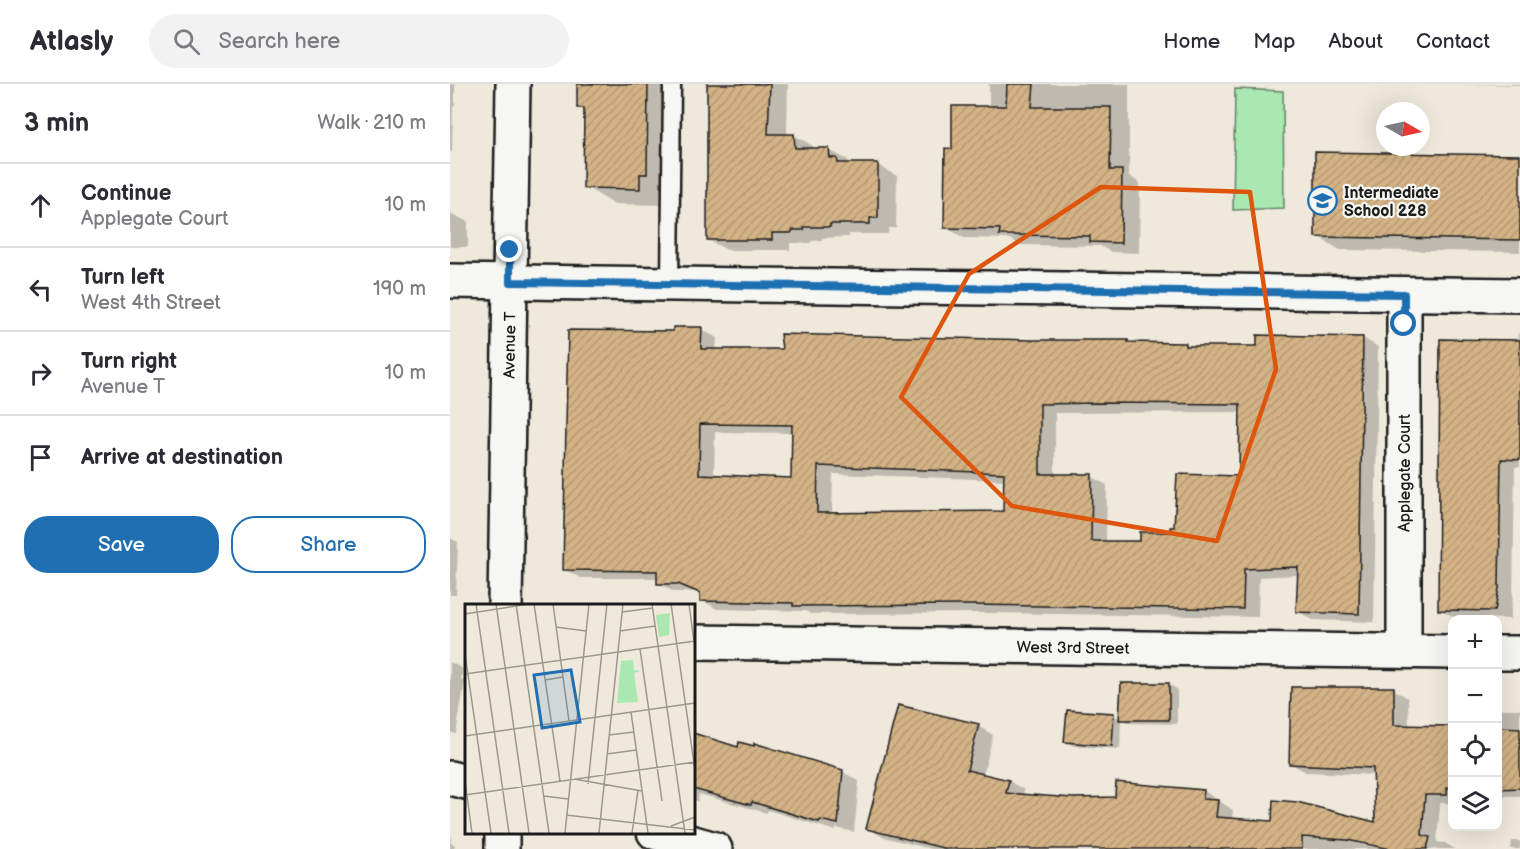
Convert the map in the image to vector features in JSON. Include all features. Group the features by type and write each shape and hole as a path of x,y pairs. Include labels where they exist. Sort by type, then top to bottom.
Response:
{"street":[{"name":"Avenue T","path":"505,604 513,84"},
{"path":"450,281 1520,295"},
{"name":"Applegate Court","path":"1404,294 1404,651"},
{"name":"West 3rd Street","path":"694,642 1448,652"},
{"path":"1502,653 1520,653"},
{"path":"450,778 465,782"},
{"path":"661,834 715,849"}],"lane":[{"path":"670,284 672,84"}],"highlighted area":[{"path":"1101,187 1250,192 1276,369 1217,541 1012,506 901,397 969,274"}],"green space":[{"path":"1235,89 1283,91 1284,208 1233,210"}],"building":[{"path":"577,84 648,84 647,174 640,174 640,189 583,188 584,108 577,108"},
{"path":"707,84 770,84 768,134 794,134 795,148 829,148 830,158 837,158 838,163 878,163 878,218 870,218 870,224 830,224 830,227 804,227 804,230 793,230 791,233 772,233 772,240 707,240"},
{"path":"1007,84 1034,84 1032,107 1111,107 1110,170 1122,170 1121,243 1090,242 1090,236 999,235 1000,229 944,228 945,148 952,149 952,106 1006,106"},
{"path":"1315,152 1376,153 1376,156 1430,156 1430,154 1520,155 1520,240 1315,237"},
{"path":"673,327 702,327 701,349 782,349 780,334 1128,340 1128,342 1186,343 1186,346 1257,346 1257,335 1363,337 1359,614 1296,612 1298,567 1244,569 1243,609 973,605 793,606 793,603 700,601 700,593 678,584 657,584 657,571 563,570 568,330 673,331","holes":["1040,404 1240,404 1239,476 1177,474 1174,527 1170,527 1170,532 1140,532 1140,541 1091,541 1092,474 1040,474","700,424 792,425 791,478 699,474","818,466 1004,473 1003,511 817,513"]},
{"path":"1440,339 1520,340 1520,460 1501,459 1499,588 1495,611 1438,610"},
{"path":"1121,683 1169,683 1169,720 1119,720"},
{"path":"1291,687 1394,687 1394,725 1448,726 1447,795 1425,795 1422,835 1430,837 1427,849 1391,849 1347,840 1302,837 1302,849 947,849 866,829 898,705 979,724 967,770 1009,780 1006,793 1073,798 1115,797 1116,782 1204,790 1203,799 1218,800 1216,817 1272,821 1273,800 1297,802 1375,822 1373,768 1289,764"},
{"path":"1067,710 1114,713 1112,746 1064,742"},
{"path":"1502,727 1520,728 1520,788 1502,789"},
{"path":"694,733 738,747 739,742 754,746 754,743 843,770 838,824 820,820 819,822 752,802 751,805 694,789"}],"place":[{"name":"Intermediate School 228","path":"1323,201"}],"route":[{"path":"510,250 510,282 1404,294 1404,324"}]}
